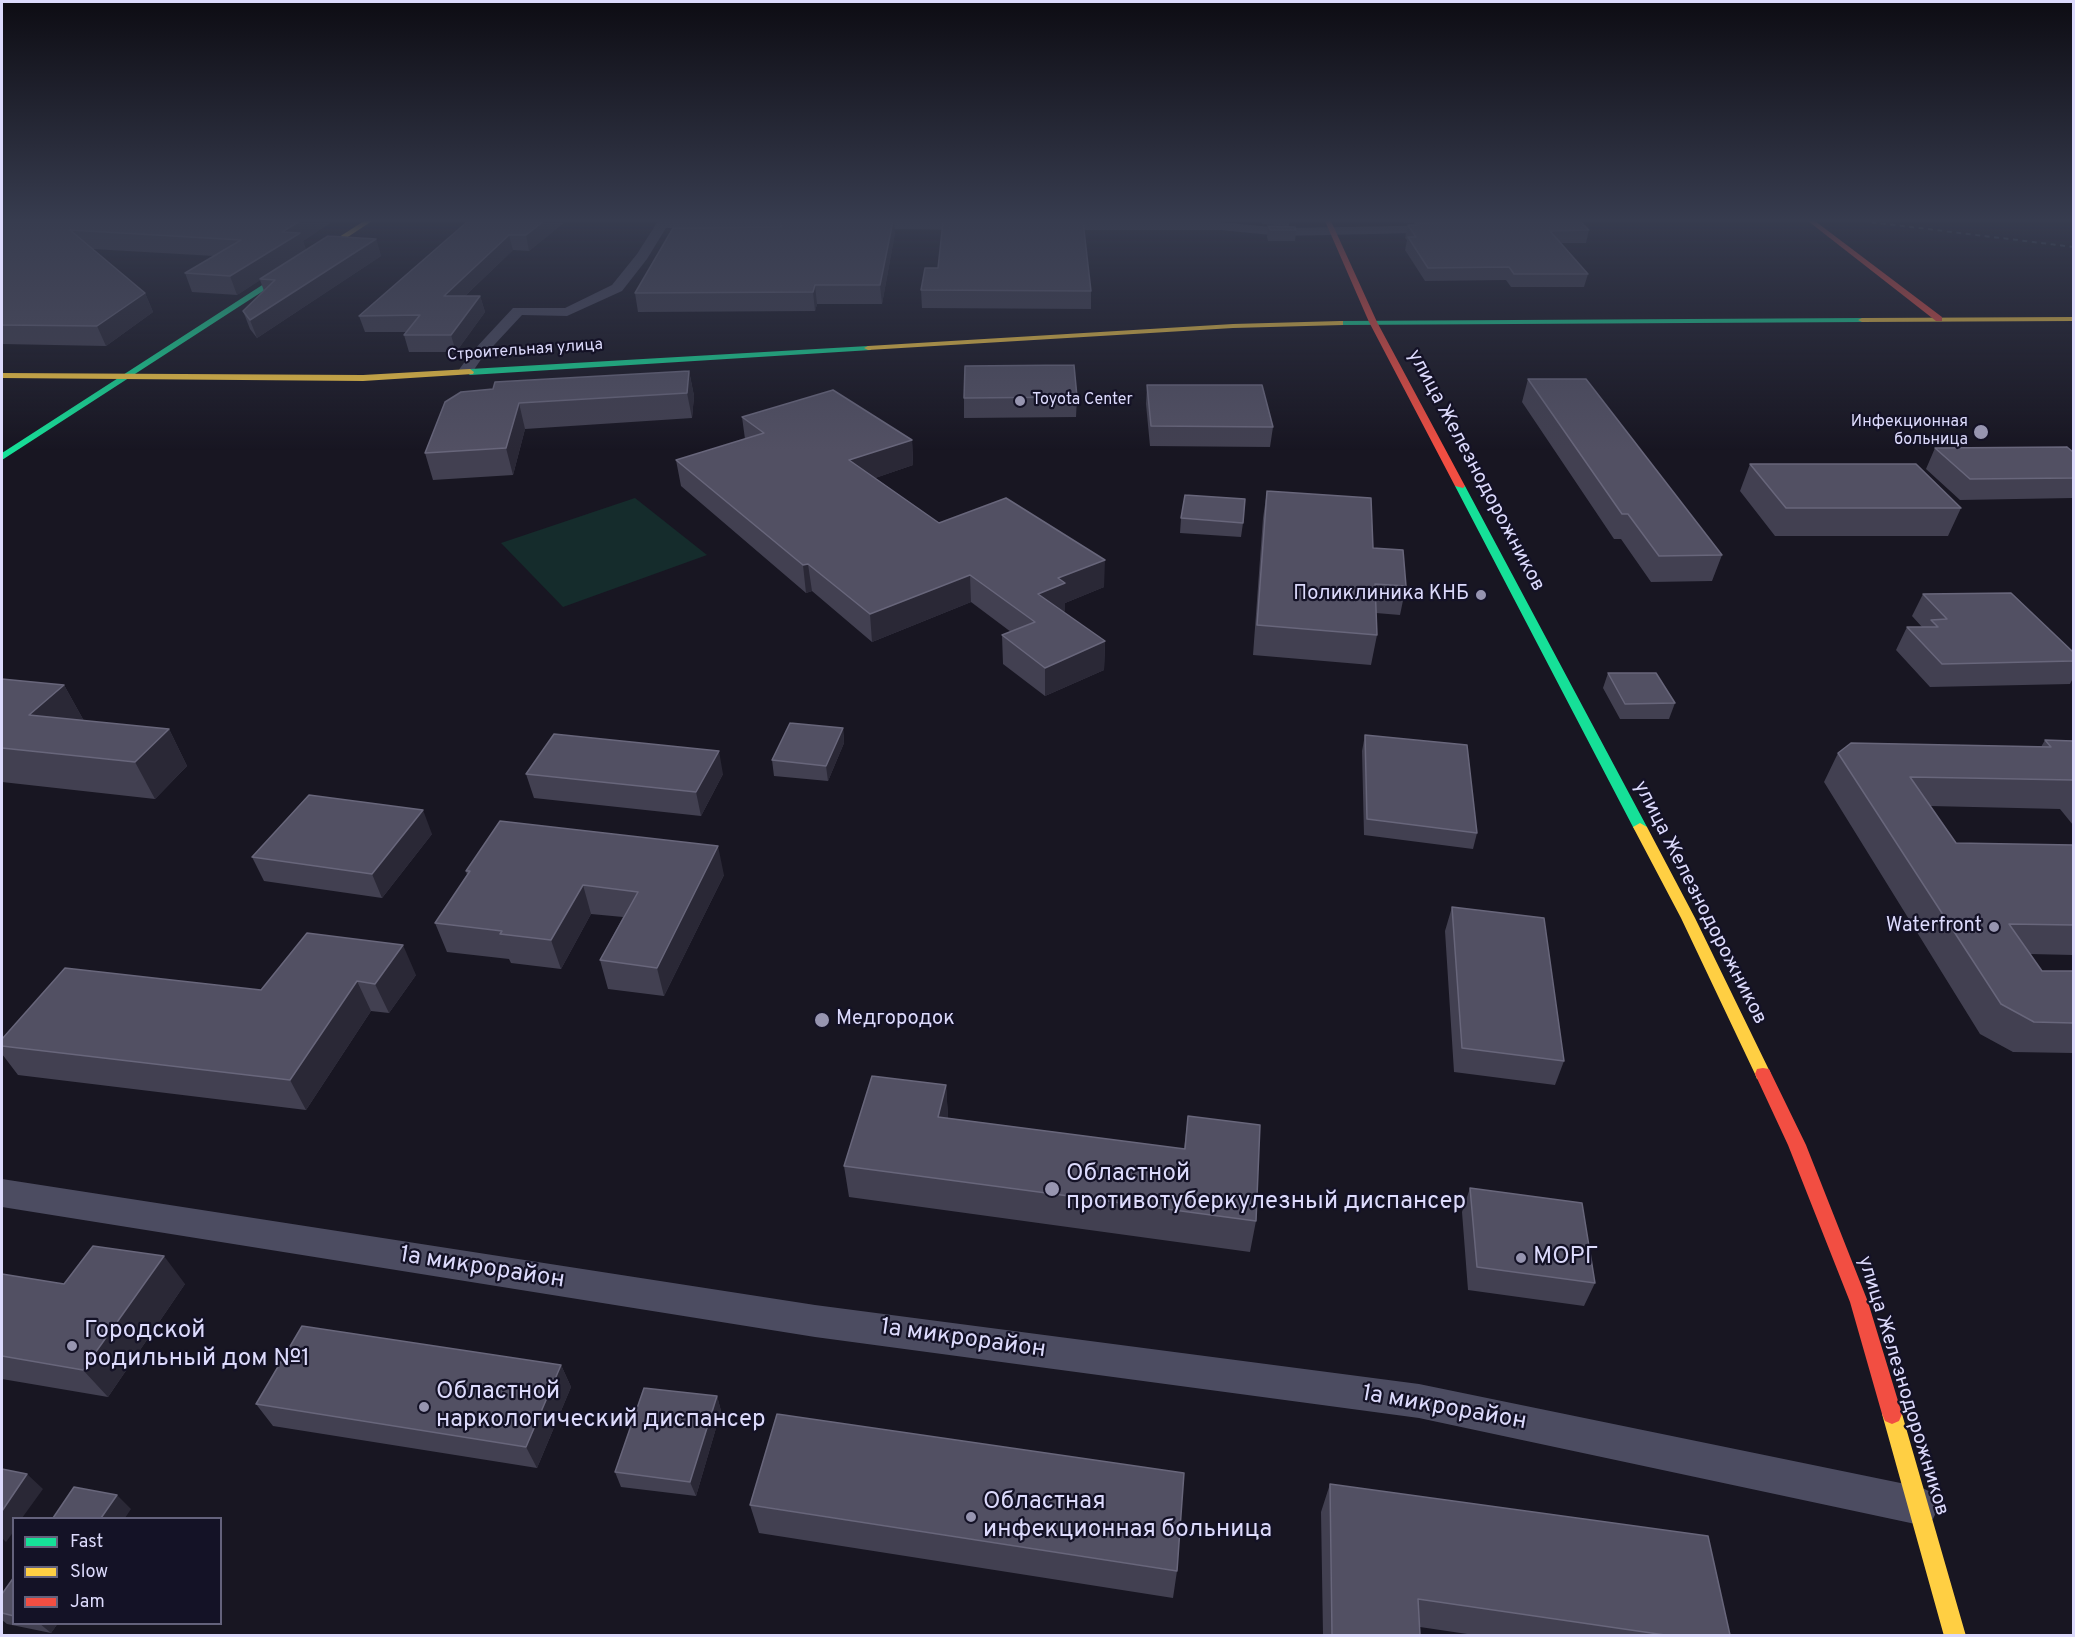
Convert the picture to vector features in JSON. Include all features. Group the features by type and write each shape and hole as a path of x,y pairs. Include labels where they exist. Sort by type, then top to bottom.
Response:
{"main road":[{"path":"2,457 250,297"},
{"name":"улица Железнодорожников","path":"1362,297 1373,322 1688,918 1797,1145 1858,1302 1920,1506 1955,1635"},
{"path":"1911,297 1939,319"},
{"name":"Строительная улица","path":"2,376 363,378 1233,326 1373,322 2073,319"}],"street":[{"path":"466,371 477,355 518,311 567,312 597,297"},
{"name":"1а микрорайон","path":"2,1193 814,1321 1419,1401 1920,1506"}],"green space":[{"path":"635,498 707,555 563,607 501,543"}],"building":[{"path":"2,297 139,297 97,326 2,325"},
{"path":"257,297 285,297 250,320 243,311"},
{"path":"380,297 479,297 451,335 404,335 420,315 359,316"},
{"path":"1074,365 1077,397 964,398 965,366"},
{"path":"689,371 687,393 519,403 506,448 425,453 445,402 461,392 493,389 495,382"},
{"path":"1528,379 1586,379 1722,555 1659,556 1628,514 1622,514"},
{"path":"1147,385 1262,385 1273,427 1151,426"},
{"path":"833,390 912,440 849,460 939,523 1006,498 1105,560 1058,578 1065,583 1038,594 1105,641 1045,668 1002,635 1035,622 970,575 870,614 808,564 803,565 676,460 764,433 742,417"},
{"path":"2067,447 2073,452 2073,478 1970,479 1935,448"},
{"path":"1750,464 1916,464 1961,508 1786,508"},
{"path":"1267,491 1371,498 1373,548 1403,550 1406,586 1375,584 1377,635 1257,625"},
{"path":"1185,495 1245,499 1243,523 1181,518"},
{"path":"2011,593 2073,652 2073,661 1942,664 1907,627 1938,627 1931,620 1947,619 1923,594"},
{"path":"1608,673 1656,673 1675,703 1625,704"},
{"path":"2,679 64,685 29,715 169,729 135,762 2,748"},
{"path":"790,723 843,728 826,766 772,760"},
{"path":"554,734 719,751 696,792 526,774"},
{"path":"1365,735 1467,745 1477,833 1367,819"},
{"path":"2045,740 2073,741 2073,780 1910,777 1956,843 2073,845 2073,925 2009,924 2042,971 2073,971 2073,1023 2034,1022 2001,1004 1838,753 1851,743 2051,747"},
{"path":"309,795 423,810 372,874 252,857"},
{"path":"500,821 718,846 657,968 600,960 638,892 583,885 551,940 435,923 470,871 466,871"},
{"path":"1452,907 1544,918 1564,1061 1462,1048"},
{"path":"307,933 403,945 375,984 357,981 290,1080 2,1046 2,1039 65,968 261,990"},
{"path":"872,1076 946,1085 938,1117 1185,1149 1188,1116 1260,1125 1256,1221 844,1166"},
{"path":"1470,1188 1582,1203 1595,1283 1477,1267"},
{"path":"93,1246 164,1256 83,1370 2,1356 2,1274 64,1284"},
{"name":"Областной наркологический диспансер","path":"302,1326 561,1365 526,1447 256,1404"},
{"path":"644,1388 717,1396 690,1482 615,1472"},
{"name":"Областная инфекционная больница","path":"777,1414 1184,1473 1177,1571 750,1505"},
{"path":"2,1469 27,1474 2,1511"},
{"path":"1330,1484 1708,1536 1730,1635 1665,1635 1418,1599 1420,1635 1332,1635"},
{"path":"74,1487 117,1495 102,1517 54,1517"},
{"path":"12,1580 12,1616 2,1613 2,1594"}],"traffic: fast":[{"path":"2,457 249,297"},
{"path":"1340,323 1862,320"},
{"path":"470,372 868,348"},
{"path":"1460,486 1640,827"}],"traffic: slow":[{"path":"1862,320 2074,319"},
{"path":"868,348 1233,326 1340,323"},
{"path":"2,376 363,378 470,372"},
{"path":"1640,827 1688,918 1763,1074"},
{"path":"1892,1414 1955,1636"}],"traffic: jam":[{"path":"1362,297 1460,486"},
{"path":"1911,297 1939,319"},
{"path":"1763,1074 1797,1145 1859,1302 1892,1414"}],"place":[{"name":"Toyota Center","path":"1020,401"},
{"name":"Инфекционная больница","path":"1981,432"},
{"name":"Поликлиника КНБ","path":"1481,595"},
{"name":"Waterfront","path":"1994,927"},
{"name":"Медгородок","path":"822,1020"},
{"name":"Областной противотуберкулезный диспансер","path":"1052,1189"},
{"name":"МОРГ","path":"1521,1258"},
{"name":"Городской родильный дом №1","path":"72,1346"},
{"name":"Областной наркологический диспансер","path":"424,1407"},
{"name":"Областная инфекционная больница","path":"971,1517"}]}
